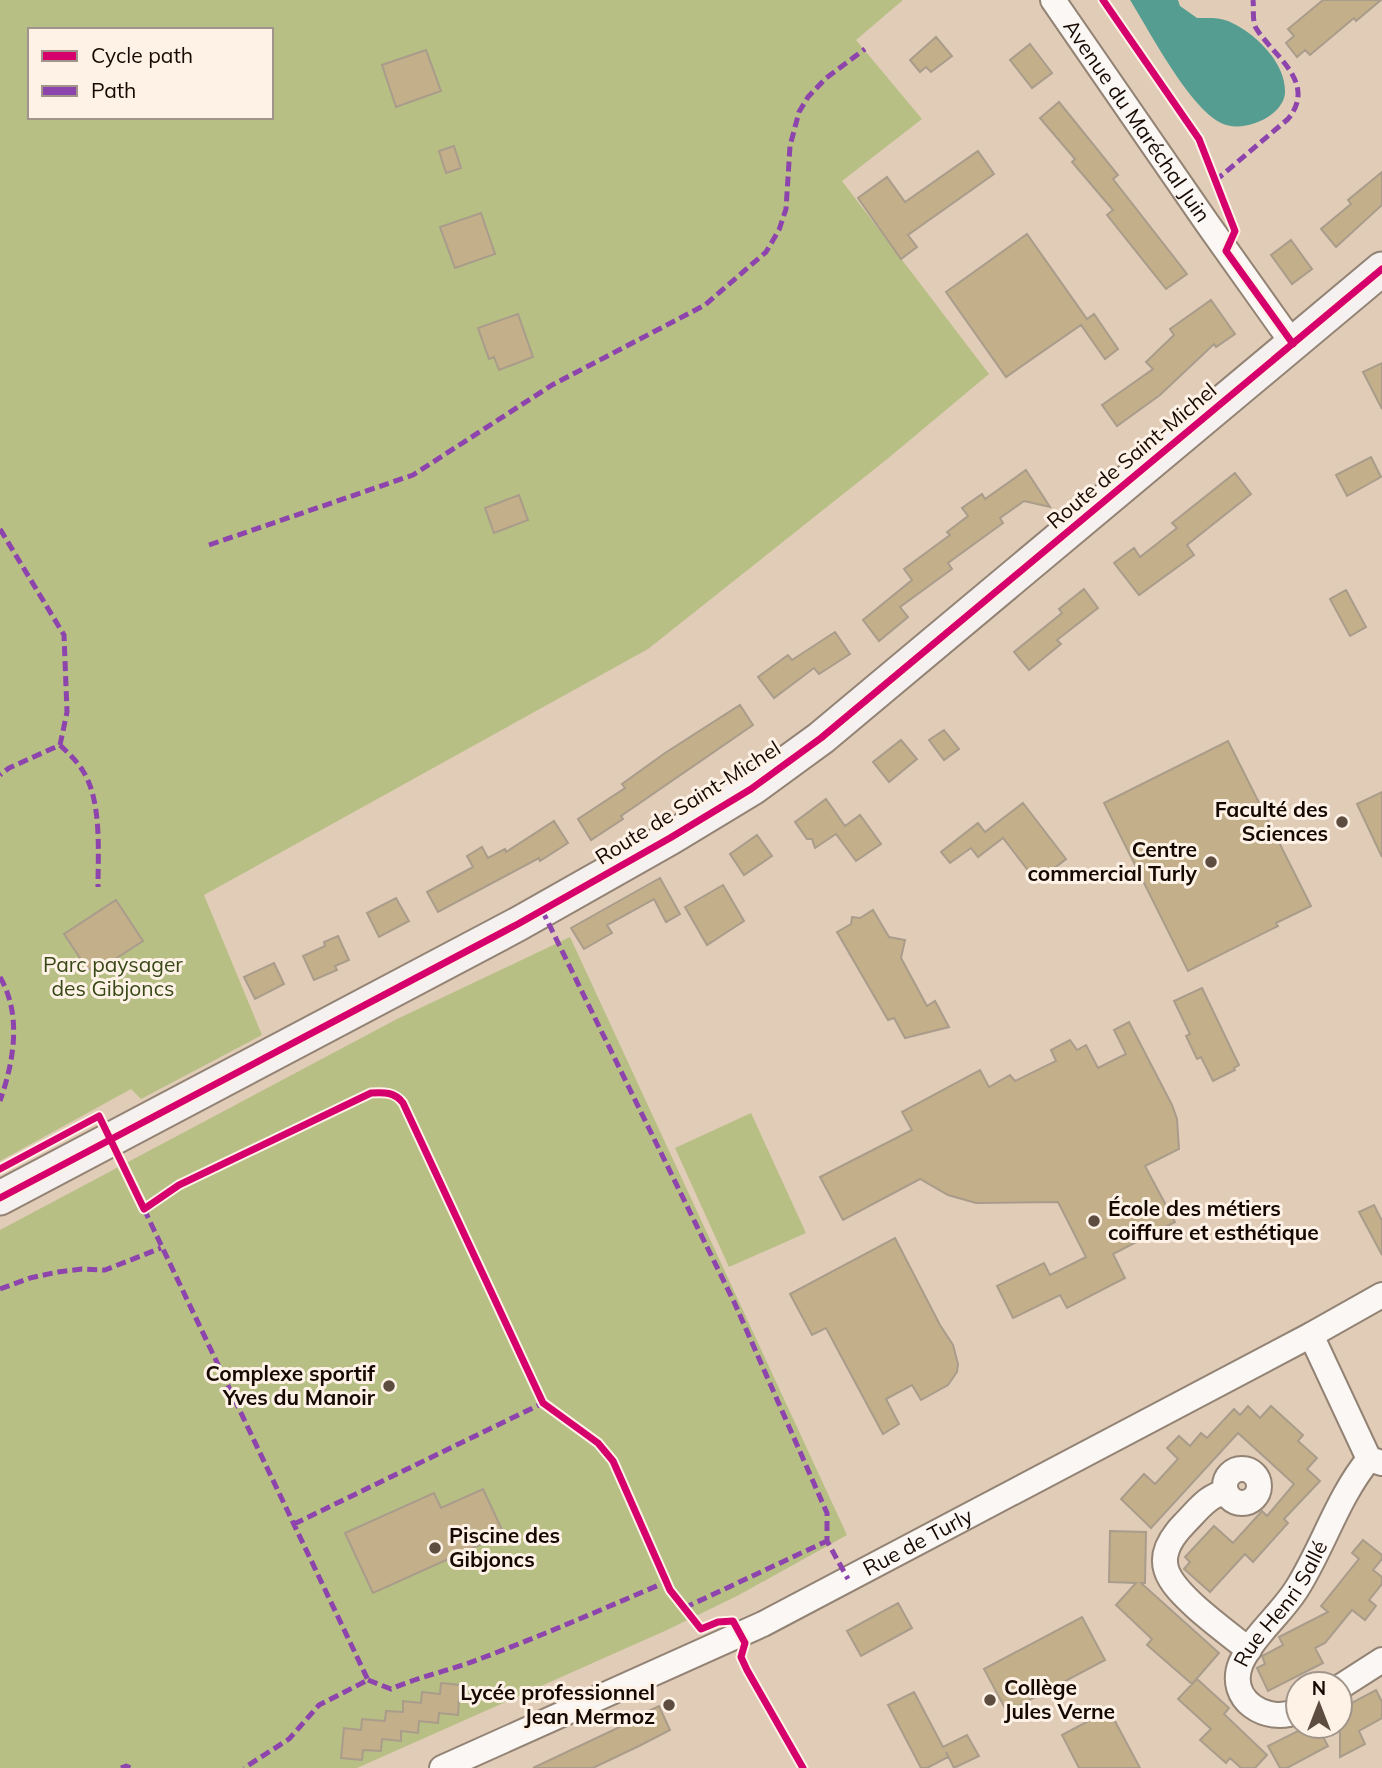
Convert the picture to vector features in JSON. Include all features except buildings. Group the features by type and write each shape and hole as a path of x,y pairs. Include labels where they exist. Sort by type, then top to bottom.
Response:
{"street":[{"name":"Avenue du Maréchal Juin","path":"1053,0 1206,223 1293,344"},
{"name":"Route de Saint-Michel","path":"0,1198 518,924 751,789 821,738 1382,269"},
{"name":"Rue de Turly","path":"442,1768 762,1624 1382,1295"},
{"name":"Rue Henri Sallé","path":"1284,1715 1267,1715 1243,1697 1238,1675 1241,1664 1314,1560 1347,1490 1375,1461 1311,1335"},
{"path":"1226,1492 1209,1498 1180,1529 1167,1548 1165,1569 1173,1586 1218,1627 1249,1650"},
{"path":"1354,1679 1381,1663"}],"green space":[{"name":"Parc paysager des Gibjoncs","path":"0,0 903,0 856,40 922,119 842,181 989,374 886,460 648,649 204,895 262,1035 141,1099 131,1089 0,1161"},
{"name":"Complexe sportif Yves du Manoir","path":"570,937 847,1535 737,1596 667,1630 357,1768 0,1768 0,1230 397,1019"},
{"path":"751,1113 806,1233 729,1267 675,1148"}],"water":[{"path":"1130,0 1178,0 1180,6 1197,18 1224,20 1238,26 1258,40 1274,59 1284,81 1283,102 1269,116 1250,125 1230,126 1221,123 1196,102 1183,85"}],"marked path":[{"path":"1215,181 1288,119 1296,106 1296,81 1256,28 1253,0"},
{"path":"209,545 413,475 552,385 705,305 766,252 779,230 786,209 790,146 799,112 808,97 826,78 865,49"},
{"path":"0,529 64,635 67,712 60,745 9,768 0,775"},
{"path":"60,745 83,771 93,797 98,827 98,887"},
{"path":"542,910 735,1304 827,1513 827,1541 848,1579"},
{"path":"0,977 11,1007 14,1038 0,1101"},
{"path":"144,1209 368,1680 319,1705 289,1739 244,1768"},
{"path":"0,1289 30,1278 58,1272 105,1270 161,1248"},
{"path":"294,1524 543,1403"},
{"path":"684,1608 827,1541"},
{"path":"368,1680 391,1689 505,1649 666,1582"},
{"path":"121,1768 131,1768"}],"cycle path":[{"path":"1103,0 1199,139 1235,231 1226,251 1293,344"},
{"path":"0,1198 518,924 751,789 821,738 1382,269"},
{"path":"0,1169 99,1116 144,1209 179,1185 371,1093 385,1093 396,1097 403,1103 543,1403 598,1443 613,1461 670,1590 701,1629 718,1622 733,1621 745,1643 741,1657 747,1670 803,1768"}],"place":[{"name":"Faculté des Sciences","path":"1342,822"},
{"name":"Centre commercial Turly","path":"1211,862"},
{"name":"École des métiers coiffure et esthétique","path":"1094,1221"},
{"name":"Complexe sportif Yves du Manoir","path":"389,1386"},
{"name":"Piscine des Gibjoncs","path":"435,1548"},
{"name":"Collège Jules Verne","path":"990,1700"},
{"name":"Lycée professionnel Jean Mermoz","path":"669,1705"}]}
